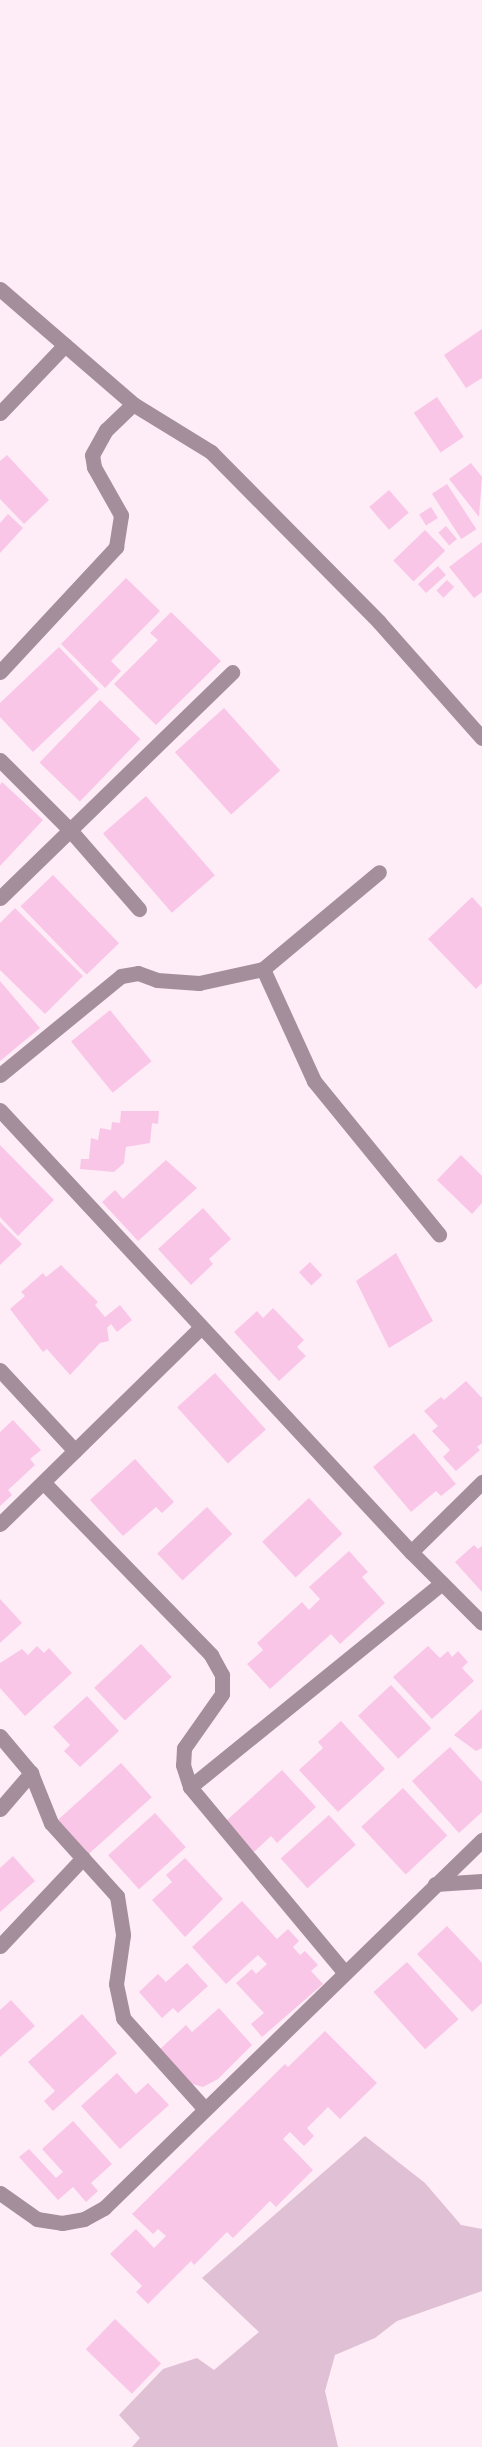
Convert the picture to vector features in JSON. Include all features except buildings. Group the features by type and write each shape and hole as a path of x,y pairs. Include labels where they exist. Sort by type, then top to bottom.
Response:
{"street":[{"path":"0,289 133,404 210,452 379,622 482,738"},
{"path":"0,413 65,345"},
{"path":"0,672 116,547 121,515 94,467 92,455 105,430 133,404"},
{"path":"0,898 232,672"},
{"path":"0,760 70,830 139,909"},
{"path":"0,1075 121,976 138,973 157,980 199,983 263,969 379,872"},
{"path":"263,969 314,1081 439,1234"},
{"path":"0,1110 411,1552 482,1623"},
{"path":"0,1524 201,1327"},
{"path":"0,1370 75,1451"},
{"path":"411,1552 482,1482"},
{"path":"44,1483 211,1655 222,1675 222,1694 184,1748 183,1765 190,1787 344,1972"},
{"path":"190,1787 442,1582"},
{"path":"0,1736 31,1773 51,1823 107,1882 123,1913 116,1984 123,2018 205,2109"},
{"path":"0,1809 31,1773"},
{"path":"0,2193 37,2219 62,2223 84,2219 104,2208 482,1840"},
{"path":"0,1946 84,1858"},
{"path":"435,1884 482,1881"}],"shaded area":[{"path":"365,2136 425,2183 461,2225 482,2229 482,2291 397,2321 375,2338 335,2355 325,2391 338,2447 132,2447 140,2438 119,2415 163,2369 197,2358 214,2370 259,2332 202,2278"}]}
